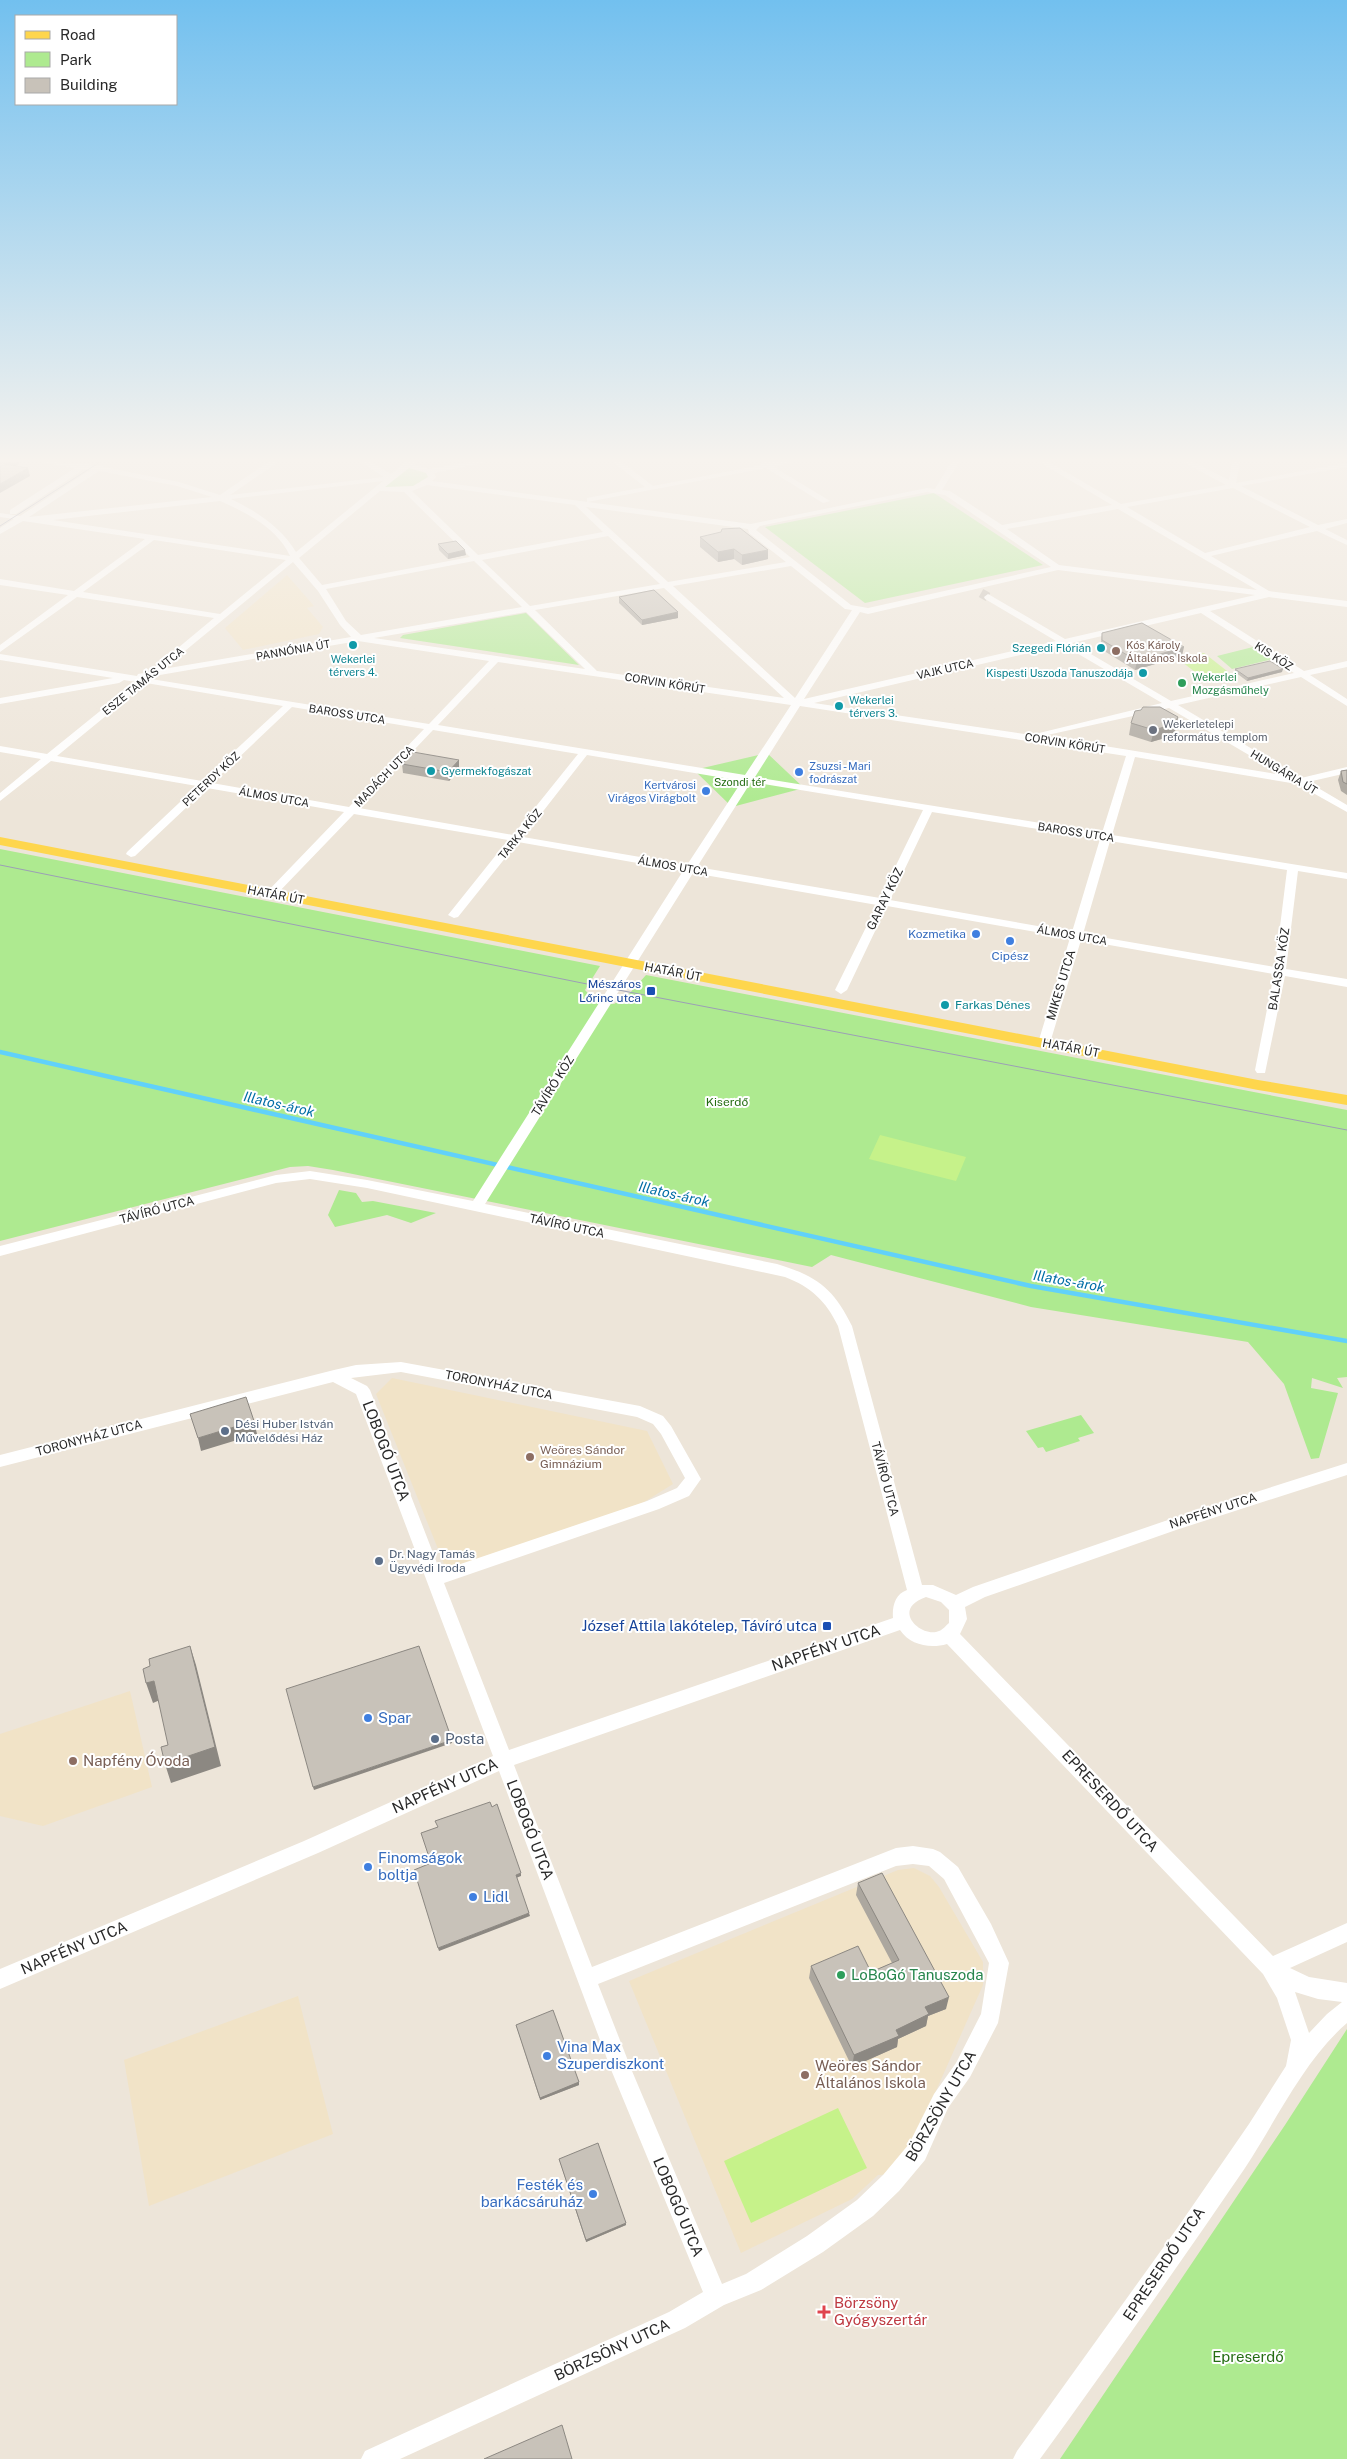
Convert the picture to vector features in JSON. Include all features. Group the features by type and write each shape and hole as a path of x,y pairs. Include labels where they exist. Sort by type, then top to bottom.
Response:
{"main road":[{"name":"HATÁR ÚT","path":"0,841 1258,1085 1347,1100"}],"street":[{"path":"0,649 99,577"},
{"name":"ESZE TAMÁS UTCA","path":"0,798 273,577"},
{"path":"310,577 350,633 360,639"},
{"path":"320,588 378,577"},
{"path":"495,577 593,672"},
{"path":"658,577 796,704"},
{"name":"PANNÓNIA ÚT","path":"148,677 714,577"},
{"path":"810,577 848,607 868,611 1022,577"},
{"path":"1133,577 1347,604"},
{"path":"1241,577 1270,594"},
{"path":"0,582 222,617"},
{"name":"HUNGÁRIA ÚT","path":"972,588 1347,809"},
{"name":"VAJK UTCA","path":"796,704 1270,594"},
{"name":"KIS KÖZ","path":"1201,609 1347,703"},
{"path":"630,964 857,610"},
{"name":"CORVIN KÖRÚT","path":"360,639 1028,737 1299,781 1347,770"},
{"name":"BAROSS UTCA","path":"0,657 129,678 148,677 290,704 750,779"},
{"name":"MADÁCH UTCA","path":"271,894 497,658"},
{"path":"1028,737 1347,664"},
{"path":"0,701 129,678"},
{"name":"PETERDY KÖZ","path":"131,854 290,704"},
{"name":"ÁLMOS UTCA","path":"0,749 1347,983"},
{"name":"TARKA KÖZ","path":"454,915 585,752"},
{"name":"MIKES UTCA","path":"1044,1043 1131,754"},
{"path":"750,779 804,788"},
{"name":"BAROSS UTCA","path":"804,788 1347,876"},
{"name":"GARAY KÖZ","path":"840,990 929,808"},
{"name":"BALASSA KÖZ","path":"1261,1070 1280,971 1293,868"},
{"name":"TÁVÍRÓ KÖZ","path":"476,1208 630,964"},
{"name":"TÁVÍRÓ UTCA","path":"0,1251 294,1176 328,1176 776,1269 814,1284 833,1300 845,1326 916,1592"},
{"name":"TORONYHÁZ UTCA","path":"0,1461 356,1370 401,1368 638,1412 658,1420 666,1430 693,1479 683,1492 653,1505 435,1579"},
{"name":"LOBOGÓ UTCA","path":"334,1376 353,1384 364,1395 586,1980 716,2297"},
{"name":"NAPFÉNY UTCA","path":"955,1604 979,1592 1188,1519 1304,1485 1347,1469"},
{"name":"NAPFÉNY UTCA","path":"1304,1485 1347,1480"},
{"path":"916,1592 937,1592 955,1604 958,1623 949,1634 935,1639 922,1638 910,1632 902,1622 900,1614 902,1604 909,1595 916,1592"},
{"name":"NAPFÉNY UTCA","path":"0,1980 311,1847 504,1760 902,1622"},
{"name":"EPRESERDŐ UTCA","path":"949,1634 1270,1967 1292,1982 1318,1990 1347,1994"},
{"name":"BÖRZSÖNY UTCA","path":"373,2459 677,2320 716,2297 754,2282 815,2244 865,2208 891,2184 917,2152 941,2102 963,2070 991,2016 999,1963 984,1931 950,1873 933,1858 912,1855 896,1857 586,1980"},
{"path":"1270,1967 1347,1932"},
{"name":"EPRESERDŐ UTCA","path":"1270,1967 1286,1993 1301,2040 1296,2065"},
{"name":"EPRESERDŐ UTCA","path":"1025,2459 1101,2357 1236,2162 1268,2114 1296,2065 1338,2017 1347,2010"}],"shaded area":[{"path":"285,577 289,577 314,606 307,608 323,627 319,634 243,650 225,628"},
{"name":"Weöres Sándor Gimnázium","path":"392,1378 647,1431 673,1484 620,1517 448,1574 376,1394"},
{"name":"Napfény Óvoda","path":"130,1691 152,1787 43,1826 0,1816 0,1734"},
{"name":"Weöres Sándor Általános Iskola","path":"914,1868 930,1876 939,1887 983,1962 983,1985 899,2174 878,2175 852,2199 741,2253 629,1981 898,1870"},
{"path":"298,1996 333,2134 149,2206 124,2060"}],"green space":[{"path":"830,577 988,577 865,603"},
{"path":"526,613 579,665 400,638 403,635"},
{"path":"1253,647 1273,659 1232,669 1217,656"},
{"path":"1204,653 1236,678 1209,683 1177,658"},
{"name":"Szondi tér","path":"767,753 804,788 732,807 694,770"},
{"name":"Kiserdő","path":"0,849 600,966 585,990 595,1001 614,1004 629,994 646,975 1347,1110 1347,1377 1337,1378 1343,1388 1312,1378 1311,1388 1338,1393 1319,1458 1311,1459 1284,1384 1248,1342 1031,1307 831,1255 812,1267 333,1170 308,1166 290,1167 0,1241"},
{"path":"880,1135 966,1157 956,1181 869,1159"},
{"path":"339,1190 356,1193 362,1202 373,1201 436,1213 411,1223 387,1215 335,1227 328,1215"},
{"path":"1081,1415 1094,1433 1078,1438 1080,1441 1046,1452 1043,1447 1038,1448 1026,1431"},
{"name":"Epreserdő","path":"1347,2029 1347,2459 1060,2459 1285,2125"},
{"path":"838,2108 867,2168 751,2223 724,2161"}],"building":[{"path":"654,590 678,612 642,620 619,597"},
{"path":"1142,623 1184,647 1137,661 1102,640 1102,633"},
{"path":"1270,661 1283,669 1248,678 1235,669"},
{"path":"1143,707 1160,707 1178,717 1174,724 1154,730 1131,723 1135,711 1141,710"},
{"path":"413,752 459,760 448,772 402,764"},
{"path":"1347,770 1347,784 1343,782 1341,771"},
{"path":"246,1397 254,1421 198,1438 190,1414"},
{"path":"190,1646 215,1747 165,1764 161,1747 168,1745 154,1681 146,1683 143,1669 150,1666 149,1659"},
{"name":"Spar","path":"419,1646 452,1740 313,1787 286,1689"},
{"name":"Lidl","path":"490,1802 492,1807 497,1804 521,1873 516,1875 529,1913 438,1948 414,1870 431,1863 421,1833 438,1827 435,1821"},
{"name":"LoBoGó Tanuszoda","path":"882,1873 949,1997 925,2007 929,2014 896,2030 899,2036 854,2055 811,1966 858,1946 871,1972 899,1960 858,1883"},
{"name":"Vina Max Szuperdiszkont","path":"553,2010 579,2082 540,2098 516,2025"},
{"name":"Festék és barkácsáruház","path":"598,2143 626,2223 586,2240 559,2159"},
{"path":"562,2425 572,2459 484,2459"}],"waterway":[{"name":"Illatos-árok","path":"0,1052 1031,1286 1347,1341"}],"tunnel":[{"path":"981,593 988,597"}],"tram line":[{"path":"0,865 582,983 1347,1130"}],"place":[{"name":"Wekerlei térvers 4.","path":"353,645"},
{"name":"Szegedi Flórián","path":"1101,648"},
{"name":"Kós Károly Általános Iskola","path":"1116,651"},
{"name":"Kispesti Uszoda Tanuszodája","path":"1143,673"},
{"name":"Wekerlei Mozgásműhely","path":"1182,683"},
{"name":"Wekerlei térvers 3.","path":"839,706"},
{"name":"Wekerletelepi református templom","path":"1153,730"},
{"name":"Gyermekfogászat","path":"431,771"},
{"name":"Zsuzsi - Mari fodrászat","path":"799,772"},
{"name":"Kertvárosi Virágos Virágbolt","path":"706,791"},
{"name":"Kozmetika","path":"976,934"},
{"name":"Cipész","path":"1010,941"},
{"name":"Mészáros Lőrinc utca","path":"651,991"},
{"name":"Farkas Dénes","path":"945,1005"},
{"name":"Dési Huber István Művelődési Ház","path":"225,1431"},
{"name":"Weöres Sándor Gimnázium","path":"530,1457"},
{"name":"Dr. Nagy Tamás Ügyvédi Iroda","path":"379,1561"},
{"name":"József Attila lakótelep, Távíró utca","path":"827,1626"},
{"name":"Spar","path":"368,1718"},
{"name":"Posta","path":"435,1739"},
{"name":"Napfény Óvoda","path":"73,1761"},
{"name":"Finomságok boltja","path":"368,1867"},
{"name":"Lidl","path":"473,1897"},
{"name":"LoBoGó Tanuszoda","path":"841,1975"},
{"name":"Vina Max Szuperdiszkont","path":"547,2056"},
{"name":"Weöres Sándor Általános Iskola","path":"805,2075"},
{"name":"Festék és barkácsáruház","path":"593,2194"},
{"name":"Börzsöny Gyógyszertár","path":"824,2312"}]}
